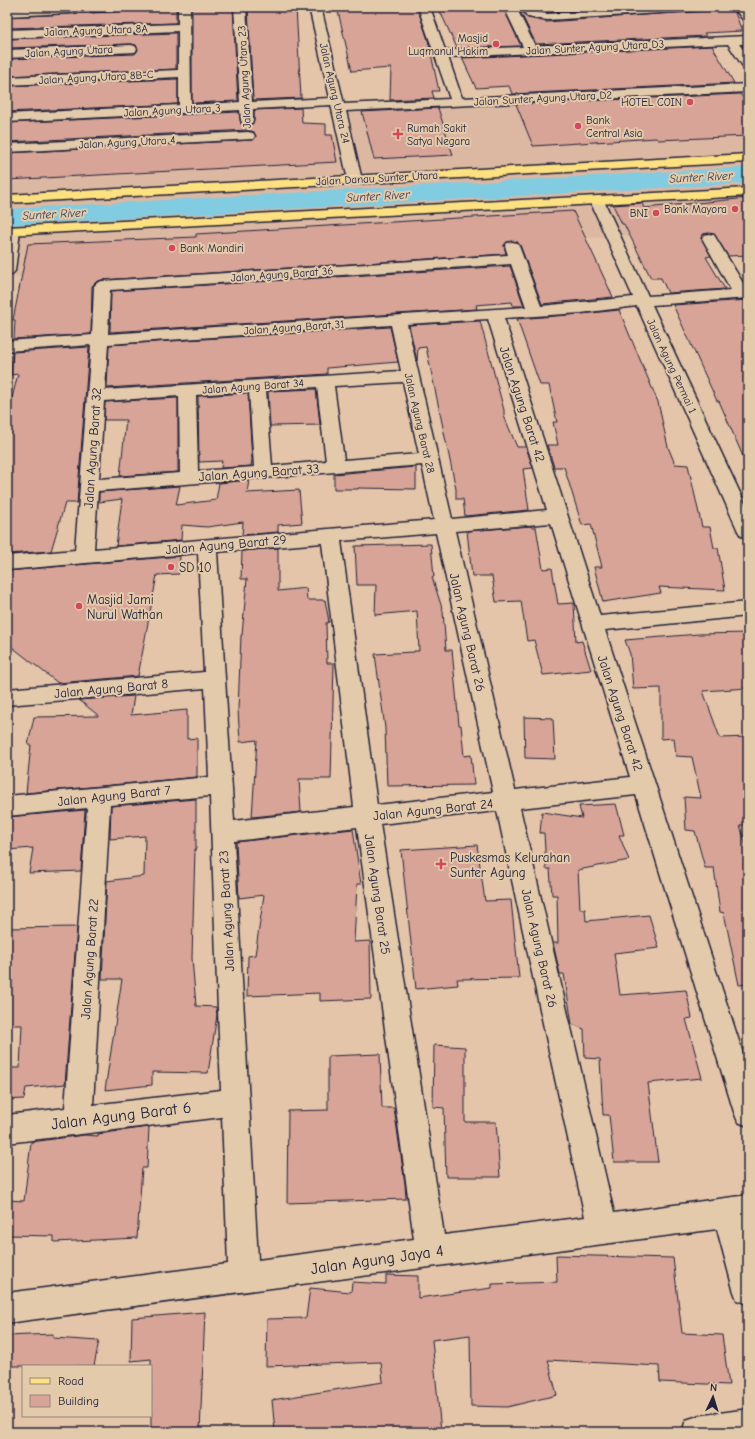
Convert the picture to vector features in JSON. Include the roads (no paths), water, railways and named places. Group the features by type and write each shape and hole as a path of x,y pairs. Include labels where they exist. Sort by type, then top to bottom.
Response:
{"main road":[{"name":"Jalan Danau Sunter Utara","path":"10,231 355,180 748,158"},
{"name":"Jalan Danau Sunter Utara","path":"7,199 192,205 597,201 748,192"}],"street":[{"path":"7,13 79,8 129,7"},
{"path":"184,7 185,109"},
{"name":"Jalan Agung Utara 23","path":"240,7 248,142"},
{"name":"Jalan Agung Utara 24","path":"315,7 355,180"},
{"path":"424,7 457,102"},
{"path":"510,7 531,50"},
{"path":"526,7 532,14 547,16 708,7"},
{"path":"739,7 748,19"},
{"name":"Jalan Agung Utara 8A","path":"7,34 184,27"},
{"path":"129,75 132,29"},
{"name":"Jalan Sunter Agung Utara D3","path":"441,54 748,40"},
{"path":"730,41 748,65"},
{"name":"Jalan Agung Utara","path":"7,54 131,49"},
{"name":"Jalan Agung Utara 8B-C","path":"7,81 185,73"},
{"name":"Jalan Sunter Agung Utara D2","path":"337,104 457,102 748,88"},
{"name":"Jalan Agung Utara 3","path":"7,118 246,106 337,104"},
{"name":"Jalan Agung Utara 4","path":"7,148 248,142"},
{"name":"Jalan Agung Permai 1","path":"597,201 642,301 741,499 748,531"},
{"path":"7,270 10,231"},
{"path":"709,238 744,293"},
{"name":"Jalan Agung Barat 36","path":"100,340 102,286 514,252 535,311"},
{"name":"Jalan Agung Barat 31","path":"7,346 581,308 642,301 744,293"},
{"name":"Jalan Agung Barat 42","path":"494,314 748,1112"},
{"name":"Jalan Agung Barat 28","path":"398,320 444,526"},
{"name":"Jalan Agung Barat 32","path":"84,556 100,340"},
{"name":"Jalan Agung Barat 34","path":"96,396 410,376"},
{"path":"325,382 336,466"},
{"path":"258,386 262,472"},
{"path":"187,390 189,478"},
{"name":"Jalan Agung Barat 33","path":"90,486 428,459"},
{"name":"Jalan Agung Barat 29","path":"7,563 558,516"},
{"name":"Jalan Agung Barat 26","path":"444,526 603,1230"},
{"name":"Jalan Agung Barat 25","path":"331,535 367,816 431,1251"},
{"name":"Jalan Agung Barat 23","path":"207,546 221,784 222,832 244,1277"},
{"path":"593,624 748,609"},
{"name":"Jalan Agung Barat 8","path":"7,697 214,679"},
{"name":"Jalan Agung Barat 7","path":"7,806 221,784"},
{"name":"Jalan Agung Barat 24","path":"222,832 644,785"},
{"name":"Jalan Agung Barat 22","path":"78,1121 99,797"},
{"name":"Jalan Agung Barat 6","path":"7,1129 236,1102"},
{"path":"737,1212 748,1289"},
{"name":"Jalan Agung Jaya 4","path":"7,1308 431,1251 737,1212"},
{"path":"698,1432 748,1425"}],"waterway":[{"name":"Sunter River","path":"7,217 748,175"}],"place":[{"name":"Masjid Luqmanul Hakim","path":"496,44"},
{"name":"HOTEL COIN","path":"690,102"},
{"name":"Bank Central Asia","path":"578,126"},
{"name":"Rumah Sakit Satya Negara","path":"398,134"},
{"name":"Bank Mayora","path":"735,209"},
{"name":"BNI","path":"656,213"},
{"name":"Bank Mandiri","path":"172,248"},
{"name":"SD 10","path":"171,567"},
{"name":"Masjid Jami Nurul Wathan","path":"79,606"},
{"name":"Puskesmas Kelurahan Sunter Agung","path":"441,864"}]}
